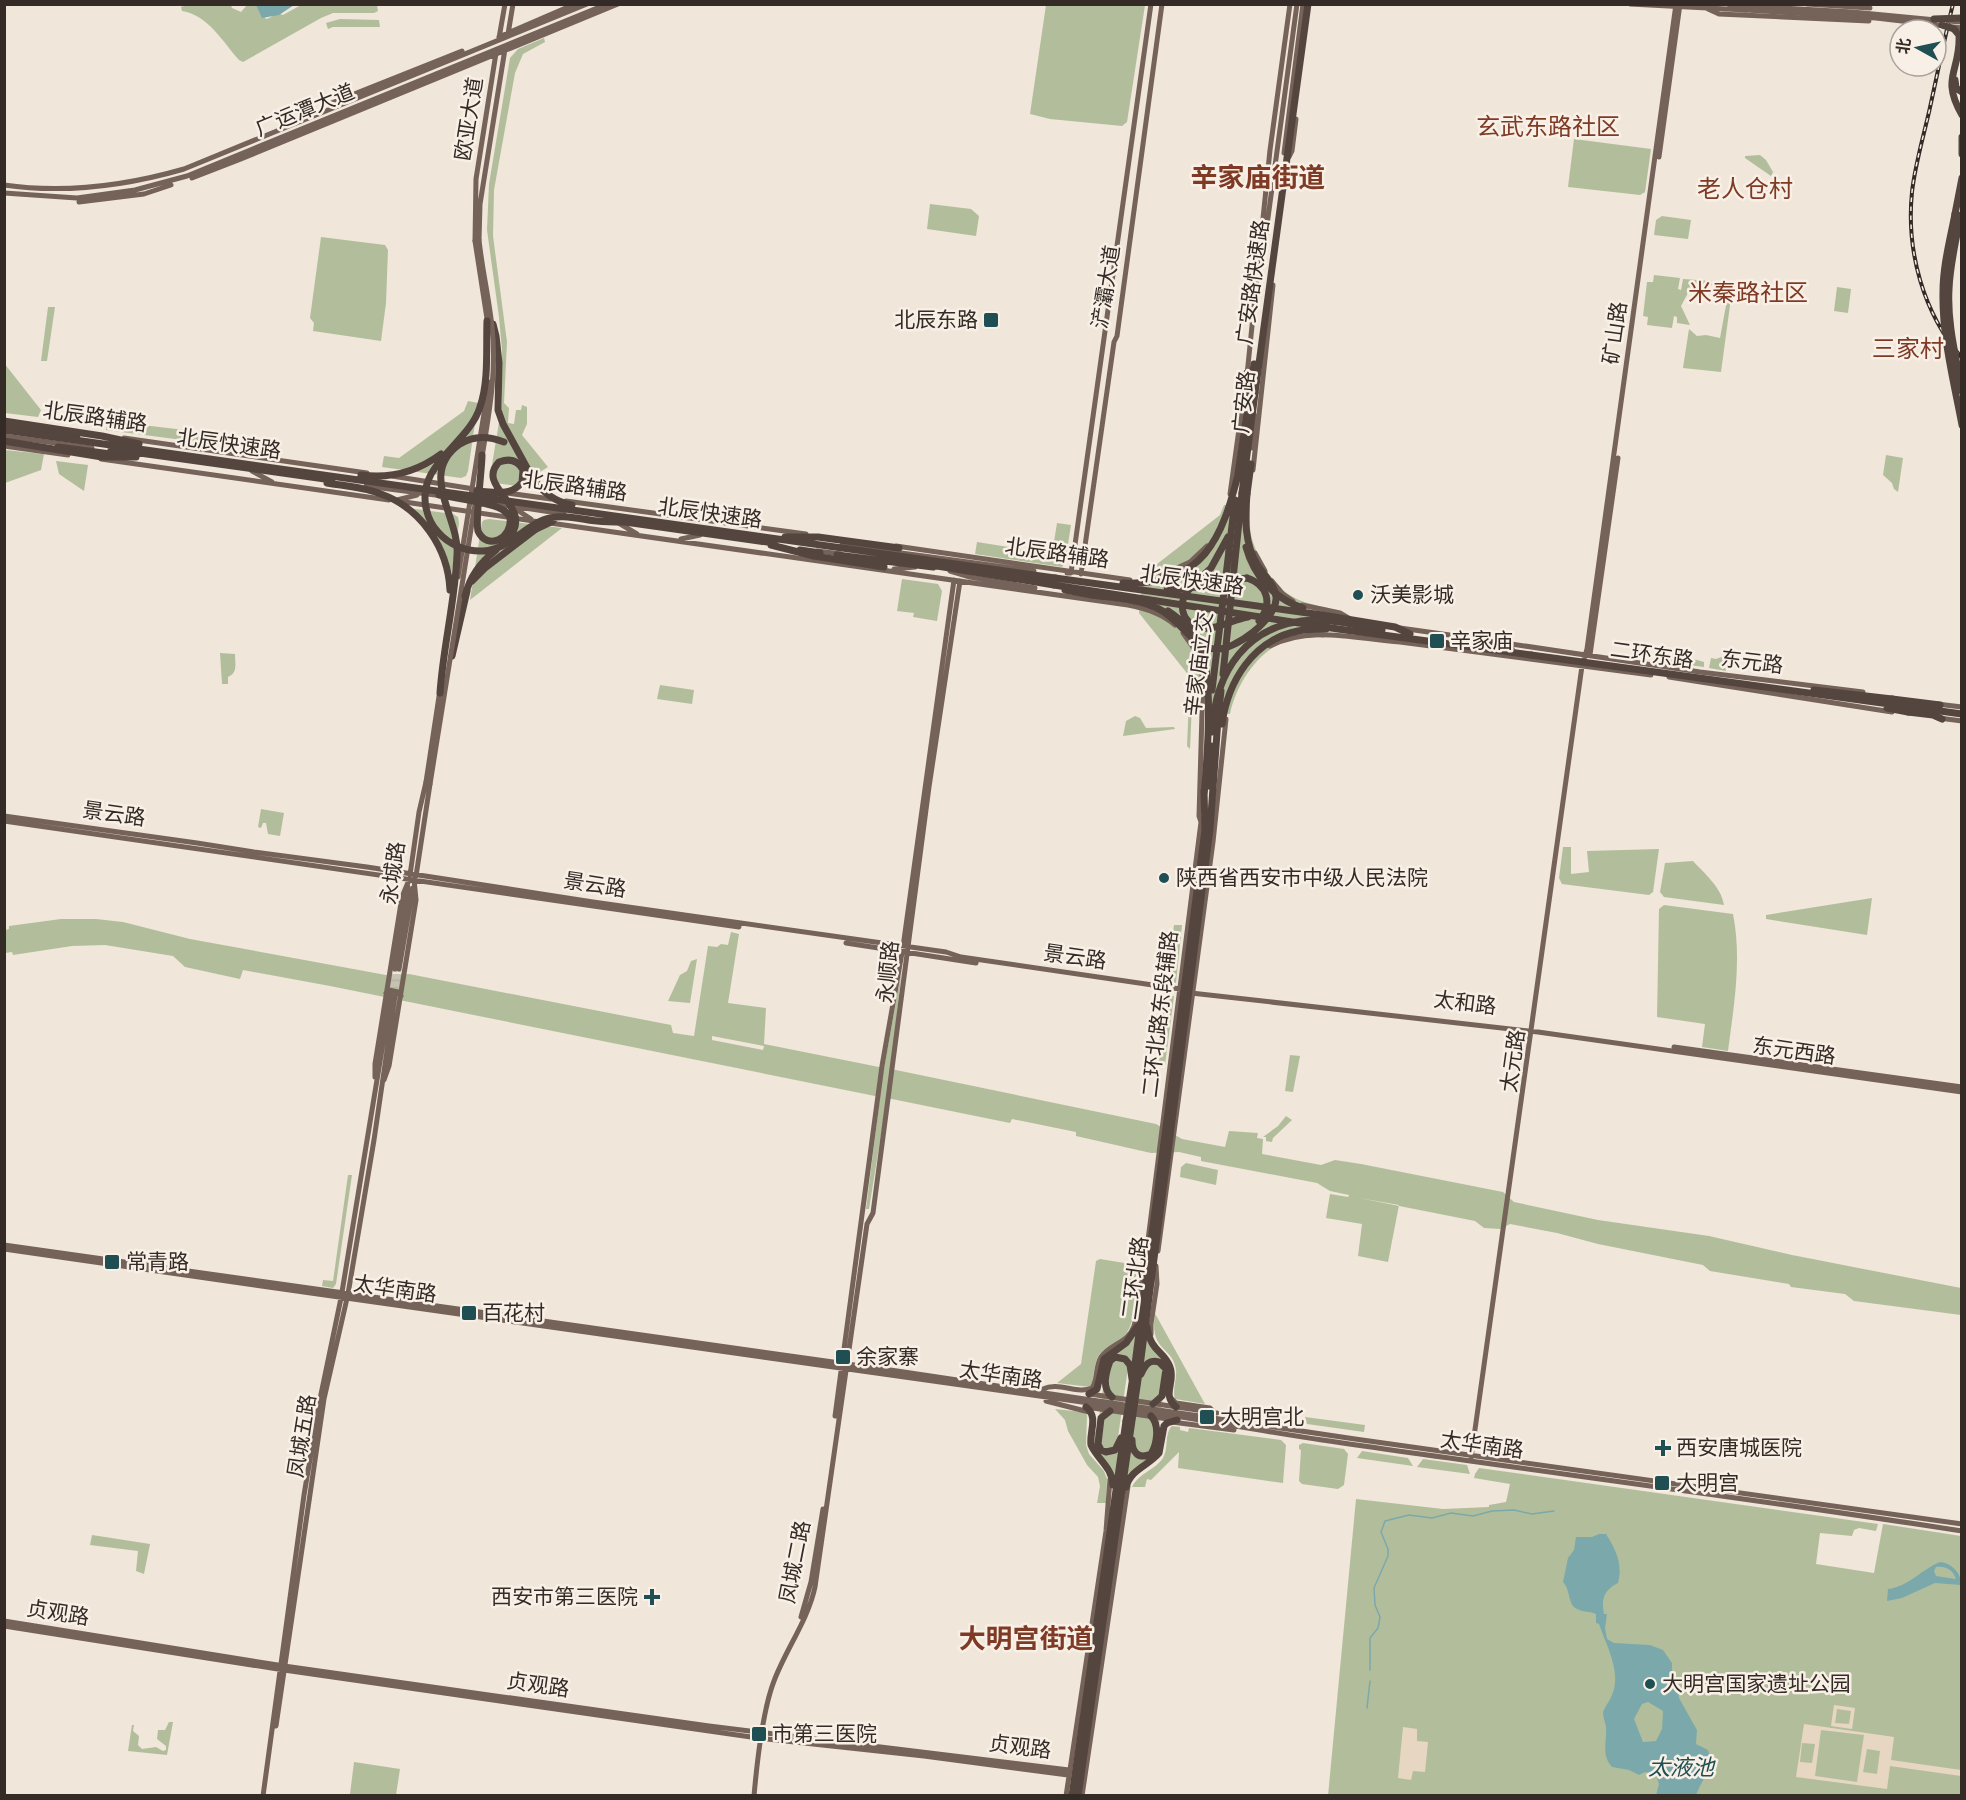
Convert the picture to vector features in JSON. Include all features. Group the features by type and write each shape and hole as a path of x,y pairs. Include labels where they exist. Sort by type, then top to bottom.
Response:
{"highway":[{"name":"广安路快速路","path":"1240,493 1253,412 1306,4"},
{"path":"1948,27 1954,29 1959,35 1951,89 1962,116"},
{"path":"1962,51 1955,83 1957,89 1962,92"},
{"path":"1962,137 1962,154"},
{"path":"1962,178 1949,300 1951,330 1962,391"},
{"path":"1959,214 1945,272 1943,301 1962,425"},
{"path":"489,320 483,396 476,419 431,472 425,495 430,521 445,539 465,549 484,551 507,544 544,519 574,518 600,522 621,520"},
{"path":"489,320 496,336 498,410 503,424 537,484 553,499 621,520"},
{"path":"1243,442 1247,373"},
{"name":"广安路快速路","path":"1240,493 1239,471 1243,442 1255,394"},
{"path":"1122,588 1160,580 1183,571 1197,562 1215,542 1240,493 1251,462 1253,412"},
{"path":"4,421 102,436 199,460"},
{"path":"4,434 130,443"},
{"path":"4,434 102,457 130,456 199,460"},
{"name":"北辰快速路","path":"4,434 432,491 621,520 950,565 1115,594 1122,588 1323,615 1395,627 1410,634"},
{"path":"296,473 376,476 405,472 435,459 464,435"},
{"path":"440,693 458,549 455,530 440,485 446,460 460,444 483,437 504,442 522,458"},
{"path":"432,491 478,503 488,506 501,508 510,518 506,536 490,541 481,536 477,527 477,519 478,508 480,496 483,455"},
{"path":"432,491 498,493 505,493 510,492 522,482 523,470 516,461 510,459 500,462 493,472 494,482 498,489 506,496 514,509 515,527 507,541 477,567 469,582 447,679"},
{"path":"296,473 384,494 408,508 421,520 433,535 445,561 449,583 449,616"},
{"path":"1054,583 1092,595 1140,602 1160,609 1206,647 1221,649 1238,643 1270,616 1276,601 1274,591 1257,563 1248,542 1240,493"},
{"name":"辛家庙立交","path":"1216,764 1241,504 1240,493"},
{"name":"辛家庙立交","path":"1209,733 1233,514 1240,493"},
{"path":"1241,504 1244,537 1253,566 1273,592 1286,601 1323,615"},
{"path":"1233,514 1223,547 1211,567 1184,595 1181,607 1187,621 1199,628 1207,629 1238,618 1262,616"},
{"path":"465,596 478,574 536,529 550,521 574,518"},
{"path":"751,537 818,537 898,548"},
{"path":"751,537 814,556 884,567"},
{"path":"787,538 918,554 950,565"},
{"path":"786,546 920,567 950,565"},
{"name":"北辰快速路","path":"950,565 1022,579 1054,583 1093,583 1262,616 1338,628"},
{"path":"1141,590 1176,590 1247,578 1260,584 1268,599 1265,612 1261,619 1233,646 1222,683"},
{"path":"1122,588 1171,613 1190,629 1204,657 1207,675 1209,733 1201,822"},
{"name":"辛家庙立交","path":"1209,733 1219,685 1238,655 1259,636 1276,627 1314,620 1410,634 1510,653"},
{"name":"辛家庙立交","path":"1216,764 1222,719 1229,694 1246,662 1258,650 1285,634 1338,628"},
{"name":"二环东路","path":"1338,628 1393,636 1483,644 1532,653 1962,711"},
{"path":"1393,636 1404,642"},
{"path":"1483,644 1510,653 1532,653"},
{"path":"1807,691 1838,691 1940,705"},
{"path":"1807,691 1831,700 1933,715 1942,719"},
{"name":"二环北路","path":"1158,1255 1152,1232 1205,830 1209,733"},
{"name":"二环北路","path":"1080,1796 1129,1421 1144,1318 1158,1255 1191,991 1216,764"},
{"name":"二环北路","path":"1204,791 1205,830"},
{"path":"1152,1232 1147,1248 1158,1255"},
{"path":"1089,1394 1097,1389 1104,1359 1130,1339 1144,1318"},
{"path":"1144,1318 1152,1345 1170,1366 1168,1394 1176,1407"},
{"path":"1112,1397 1105,1388 1110,1360 1122,1357 1137,1366 1155,1361 1166,1369 1162,1396 1153,1404"},
{"path":"1086,1407 1093,1418 1091,1445 1112,1476 1122,1526"},
{"path":"1110,1411 1102,1415 1099,1427 1098,1444 1101,1450 1106,1452 1115,1450 1129,1421"},
{"path":"1131,1443 1136,1455 1143,1457 1151,1454 1157,1424 1151,1416"},
{"path":"1118,1506 1132,1475 1159,1453 1164,1426 1170,1421 1177,1420"},
{"name":"二环北路","path":"1068,1794 1131,1443 1129,1421"},
{"path":"1085,1751 1088,1763"},
{"path":"1080,1796 1084,1787"}],"main road":[{"name":"欧亚大道","path":"477,240 476,178 505,4"},
{"name":"欧亚大道","path":"477,240 480,204 513,4"},
{"path":"508,35 575,4"},
{"name":"广运潭大道","path":"4,185 81,190 134,183 184,169 587,4"},
{"name":"广运潭大道","path":"4,193 77,198 135,190 187,176 498,48 505,48 607,4"},
{"path":"79,202 144,194 200,175 496,55 505,48 618,4"},
{"name":"浐灞大道","path":"1071,573 1151,4"},
{"name":"浐灞大道","path":"1081,574 1114,342 1117,336 1162,4"},
{"name":"广安路","path":"1205,548 1219,528 1230,495 1247,373 1270,150 1290,4"},
{"path":"1253,320 1297,4"},
{"name":"广安路","path":"1306,4 1292,151 1289,156 1271,301 1255,394 1248,521 1249,534 1255,553 1279,589 1290,599 1309,608 1340,613 1351,620"},
{"path":"1630,4 1678,6 1704,9 1719,14 1869,21"},
{"path":"1728,4 1747,8 1888,19"},
{"path":"1806,4 1870,8"},
{"path":"1654,6 1670,13 1675,30"},
{"name":"矿山路","path":"1583,666 1588,655 1678,6"},
{"path":"1675,30 1688,10 1704,9 1747,8 1869,13 1923,18"},
{"path":"1289,14 1291,44"},
{"path":"329,104 500,38"},
{"path":"268,143 280,143"},
{"path":"428,783 483,455 494,366 477,240"},
{"path":"428,783 488,384 489,320"},
{"path":"1251,462 1255,394"},
{"name":"北辰路辅路","path":"4,421 472,488 477,491 529,495 1128,580 1149,579 1165,575 1181,568 1205,548"},
{"path":"4,434 254,463 787,538 1047,573 1071,573"},
{"path":"4,434 252,471 621,520 700,535 923,566 1068,596"},
{"name":"北辰路辅路","path":"4,446 1068,596 1149,610 1172,622 1191,643"},
{"path":"254,463 264,458 273,466"},
{"path":"252,471 277,484"},
{"path":"401,478 412,485"},
{"path":"395,501 421,493"},
{"path":"529,495 542,504"},
{"path":"510,506 533,521"},
{"path":"633,517 650,513"},
{"path":"680,517 694,525"},
{"path":"621,520 639,535"},
{"path":"676,540 700,535"},
{"path":"898,548 925,555"},
{"path":"884,567 897,569 923,566"},
{"name":"永顺路","path":"845,1367 867,1224 873,1213 903,986 908,921 957,581"},
{"name":"东元路","path":"1395,627 1483,644 1588,655 1845,690 1940,705 1962,711"},
{"name":"东元路","path":"1255,657 1281,640 1308,634 1323,634 1510,653 1583,666 1962,721"},
{"name":"二环北路东段辅路","path":"1043,1389 1055,1386 1090,1390 1094,1386 1098,1362 1102,1356 1125,1339 1133,1328 1143,1259 1147,1248 1201,822 1198,816 1204,689 1200,663 1191,643"},
{"name":"二环北路东段辅路","path":"1215,1413 1210,1408 1174,1402 1171,1397 1172,1366 1156,1346 1151,1324 1191,991 1215,830 1226,719 1239,679 1255,657"},
{"name":"太元路","path":"1472,1458 1583,666"},
{"name":"永城路","path":"397,971 413,877 419,812 428,783"},
{"name":"景云路","path":"4,816 877,946 930,951 1180,991"},
{"name":"景云路","path":"4,821 413,877"},
{"path":"393,995 416,900 413,877"},
{"path":"877,946 899,940 908,921"},
{"path":"908,921 912,942 930,951"},
{"path":"877,946 897,957 897,980"},
{"name":"永顺路","path":"845,1367 882,1066 897,980 905,950"},
{"name":"景云路","path":"905,950 924,956 1180,991"},
{"path":"903,986 908,962 915,956 924,956"},
{"path":"393,995 397,971"},
{"name":"太和路","path":"1191,991 1533,1029 1734,1057"},
{"name":"凤城五路","path":"264,1796 324,1399 344,1296 393,995"},
{"name":"东元西路","path":"1734,1057 1962,1090"},
{"name":"太华南路","path":"4,1247 1033,1393 1962,1530"},
{"name":"凤城二路","path":"752,1796 760,1735 773,1684 814,1593 845,1367"},
{"path":"1033,1393 1043,1389 1112,1397 1215,1413 1232,1423"},
{"path":"1033,1393 1052,1404 1087,1410 1090,1414 1088,1446 1106,1470 1110,1485 1098,1584 1071,1757 1068,1794"},
{"path":"1046,1401 1211,1426 1232,1423"},
{"path":"1084,1787 1129,1485 1137,1473 1160,1456 1167,1426 1172,1422 1283,1437 1291,1436"},
{"name":"太华南路","path":"1232,1423 1291,1436 1962,1524"},
{"name":"贞观路","path":"4,1621 282,1668"},
{"name":"贞观路","path":"4,1626 282,1668 760,1735 1069,1773"},
{"path":"1071,1757 1083,1720"}],"green space":[{"path":"190,4 231,5 232,8 241,12 247,5 257,5 266,19 276,14 283,15 301,5 377,5 378,11 374,13 333,13 243,62 200,18 182,11 181,7"},
{"path":"1046,5 1145,5 1127,122 1122,126 1050,119 1030,114"},
{"path":"340,19 379,20 380,27 333,27 328,29 326,23"},
{"path":"544,38 545,42 523,54 515,73 494,190 493,236 507,342 504,403 509,408 508,423 514,424 516,410 521,410 522,405 527,407 527,424 522,435 548,467 535,475 537,480 539,479 544,485 539,489 495,483 490,477 502,404 502,350 487,230 489,184 510,58 518,49"},
{"path":"1574,139 1651,149 1645,192 1640,195 1568,187"},
{"path":"1760,155 1773,172 1771,176 1745,158 1745,156"},
{"path":"930,204 971,209 979,216 976,236 927,229"},
{"path":"1662,216 1691,220 1688,239 1654,235 1656,220"},
{"path":"321,237 385,245 388,250 386,303 381,341 313,331 314,323 310,318"},
{"path":"1654,275 1680,278 1678,289 1681,290 1680,296 1683,279 1712,281 1712,285 1704,285 1689,291 1681,306 1690,325 1677,323 1677,317 1674,316 1672,328 1647,325 1648,317 1643,316 1647,282 1653,282"},
{"path":"1719,282 1733,283 1721,372 1683,368 1689,329 1697,336 1720,338 1727,300 1725,295 1719,293"},
{"path":"1837,287 1851,289 1848,313 1834,311"},
{"path":"48,307 55,307 47,361 41,361"},
{"path":"4,363 41,410 38,417 5,413"},
{"path":"468,401 478,403 466,476 461,478 382,467 384,456 399,458 464,411"},
{"path":"108,421 202,432 202,440 198,442 106,430"},
{"path":"5,450 44,454 41,470 5,483"},
{"path":"1886,455 1903,458 1898,492 1883,475"},
{"path":"56,461 88,465 84,491 59,474"},
{"path":"1224,505 1250,506 1252,539 1266,570 1282,590 1302,601 1328,608 1324,638 1303,637 1287,640 1274,646 1245,676 1230,714 1200,710 1201,690 1199,689 1198,701 1195,701 1193,681 1190,749 1187,746 1190,677 1139,613 1143,575 1220,515"},
{"path":"408,508 453,514 458,517 452,573 448,562"},
{"path":"489,519 562,528 470,600 482,522"},
{"path":"1057,523 1071,525 1065,563 1062,567 975,554 977,542 1052,554"},
{"path":"902,579 938,584 942,591 937,621 913,617 914,613 897,611"},
{"path":"1668,652 1704,662 1704,667 1659,661 1660,654"},
{"path":"220,653 235,654 235,671 228,677 228,684 222,684"},
{"path":"1724,656 1726,671 1709,668 1711,658"},
{"path":"660,685 694,690 692,704 657,699"},
{"path":"1135,716 1140,718 1146,728 1174,727 1175,729 1123,736 1126,721"},
{"path":"261,809 284,813 280,836 268,834 266,823 263,823 261,828 258,827"},
{"path":"1563,847 1571,847 1571,874 1589,872 1587,851 1659,849 1653,892 1649,895 1562,884 1559,878"},
{"path":"1693,861 1716,887 1724,905 1664,897 1660,892 1665,863"},
{"path":"1872,898 1867,935 1766,919 1766,915"},
{"path":"1664,905 1733,914 1737,965 1728,1051 1702,1047 1705,1024 1657,1017 1659,909"},
{"path":"61,919 123,922 190,939 386,975 409,974 671,1025 673,1033 694,1036 708,946 728,945 731,932 739,934 728,1003 766,1008 764,1044 884,1068 902,968 891,1069 1156,1124 1182,1139 1225,1147 1229,1131 1258,1133 1257,1138 1263,1139 1262,1154 1321,1165 1335,1160 1361,1164 1503,1192 1514,1202 1598,1220 1709,1236 1792,1255 1961,1288 1961,1315 1854,1301 1845,1294 1791,1287 1789,1284 1710,1271 1703,1265 1598,1244 1557,1233 1510,1224 1500,1229 1484,1228 1475,1221 1399,1206 1388,1262 1358,1256 1362,1224 1326,1218 1330,1194 1348,1197 1349,1195 1330,1191 1317,1183 1201,1161 1201,1157 1179,1152 1151,1153 1076,1136 1076,1132 1012,1119 1010,1123 887,1098 869,1209 866,1209 880,1097 330,986 243,970 240,979 185,967 173,956 105,945 72,946 13,955 12,952 5,953 5,930 9,929 9,926","holes":["712,1036 764,1046 763,1050 712,1040"]},
{"path":"1174,925 1182,925 1176,983 1167,982"},
{"path":"697,959 690,1003 668,1001 680,975 687,971 691,961"},
{"path":"1165,996 1174,996 1165,1065 1156,1064"},
{"path":"1290,1055 1300,1056 1293,1092 1285,1091"},
{"path":"1286,1116 1292,1120 1273,1138 1272,1142 1266,1141 1266,1137 1263,1137 1278,1126"},
{"path":"1186,1163 1218,1170 1216,1185 1180,1177 1181,1167"},
{"path":"348,1175 352,1175 336,1284 333,1288 322,1286 323,1280 333,1281"},
{"path":"1100,1259 1137,1265 1135,1289 1137,1289 1132,1322 1122,1338 1099,1355 1090,1387 1057,1383 1081,1364 1096,1261"},
{"path":"1155,1314 1205,1404 1175,1399 1176,1370 1171,1356 1158,1342 1155,1335"},
{"path":"1136,1333 1132,1364 1128,1368 1117,1444 1120,1446 1116,1479 1093,1446 1093,1431 1097,1432 1105,1373 1103,1363"},
{"path":"1147,1335 1166,1362 1157,1440 1158,1451 1126,1480"},
{"path":"1055,1409 1083,1412 1087,1415 1086,1445 1089,1454 1104,1471 1107,1479 1106,1503 1097,1503 1100,1486 1098,1477 1087,1465 1068,1431 1065,1420"},
{"path":"1305,1417 1365,1425 1364,1432 1307,1424"},
{"path":"1172,1426 1180,1427 1180,1430 1188,1432 1189,1428 1281,1440 1286,1445 1283,1483 1178,1468 1179,1452 1151,1480 1147,1479 1145,1487 1132,1487 1163,1458 1168,1433"},
{"path":"1478,1441 1517,1446 1516,1453 1477,1448"},
{"path":"1303,1443 1344,1449 1348,1454 1344,1485 1338,1489 1302,1484 1299,1481 1301,1450 1299,1445"},
{"path":"1362,1451 1408,1458 1413,1466 1357,1458"},
{"path":"1423,1459 1467,1465 1470,1474 1417,1467"},
{"name":"大明宫国家遗址公园","path":"1479,1468 1878,1524 1876,1531 1859,1528 1854,1530 1852,1536 1820,1533 1816,1564 1874,1573 1883,1524 1961,1536 1961,1795 1328,1796 1356,1499 1443,1509 1489,1507 1489,1505 1506,1502 1510,1484 1474,1478"},
{"path":"92,1535 150,1544 144,1574 136,1571 138,1551 90,1545"},
{"path":"169,1722 173,1722 167,1755 128,1751 132,1725 134,1725 133,1731 139,1736 138,1745 142,1749 156,1747 163,1751 166,1750 166,1746 157,1739 158,1730 165,1730"},
{"path":"354,1762 400,1769 396,1795 350,1794"}],"shaded area":[{"path":"1834,1705 1855,1708 1852,1729 1831,1726","holes":["1837,1709 1851,1711 1849,1724 1835,1723"]},
{"path":"1804,1724 1894,1737 1891,1760 1961,1770 1961,1776 1890,1766 1887,1789 1796,1777","holes":["1821,1730 1864,1735 1857,1782 1815,1776","1802,1743 1815,1744 1812,1763 1800,1762","1867,1749 1880,1751 1877,1774 1863,1772"]},
{"path":"1403,1727 1417,1729 1417,1741 1428,1742 1425,1772 1413,1771 1411,1780 1398,1778"}],"water":[{"path":"256,5 294,5 279,15 262,18"},
{"name":"太液池","path":"1606,1534 1619,1563 1618,1583 1609,1589 1603,1599 1604,1614 1607,1614 1605,1628 1607,1639 1614,1643 1650,1645 1663,1650 1672,1663 1672,1672 1678,1683 1679,1698 1697,1730 1696,1744 1708,1750 1710,1761 1696,1795 1656,1795 1659,1784 1656,1775 1645,1772 1639,1775 1629,1770 1612,1767 1607,1758 1603,1712 1615,1686 1612,1659 1599,1624 1596,1623 1596,1614 1575,1608 1563,1582 1568,1558 1574,1550 1576,1537","holes":["1648,1702 1663,1711 1662,1729 1656,1741 1643,1742 1634,1719 1642,1704"]},
{"path":"1940,1562 1952,1567 1960,1577 1961,1585 1935,1583 1902,1598 1887,1601 1888,1589 1902,1585","holes":["1936,1567 1951,1571 1956,1579 1936,1576 1934,1571"]}],"waterway":[{"path":"1370,1670 1370,1638 1378,1628 1380,1617 1375,1605 1374,1588 1388,1556 1388,1549 1381,1532 1385,1521 1409,1515 1432,1518 1451,1513 1473,1516 1492,1511 1514,1510 1532,1514 1554,1511"},
{"path":"1367,1708 1370,1681"}],"tunnel":[{"path":"391,994 395,969"},
{"path":"395,994 399,969"}],"railway":[{"path":"1953,4 1915,172 1911,214 1915,259 1927,301 1948,340 1962,358"}],"place":[{"name":"北辰东路","path":"991,320"},
{"name":"沃美影城","path":"1358,595"},
{"name":"辛家庙","path":"1437,641"},
{"name":"陕西省西安市中级人民法院","path":"1164,878"},
{"name":"常青路","path":"112,1262"},
{"name":"百花村","path":"469,1313"},
{"name":"余家寨","path":"843,1357"},
{"name":"大明宫北","path":"1207,1417"},
{"name":"西安唐城医院","path":"1663,1448"},
{"name":"大明宫","path":"1662,1483"},
{"name":"西安市第三医院","path":"652,1597"},
{"name":"大明宫国家遗址公园","path":"1650,1684"},
{"name":"市第三医院","path":"759,1734"}],"district":[{"name":"玄武东路社区","path":"1548,127"},
{"name":"辛家庙街道","path":"1258,178"},
{"name":"老人仓村","path":"1745,189"},
{"name":"米秦路社区","path":"1748,293"},
{"name":"三家村","path":"1908,349"},
{"name":"大明宫街道","path":"1026,1639"}]}
